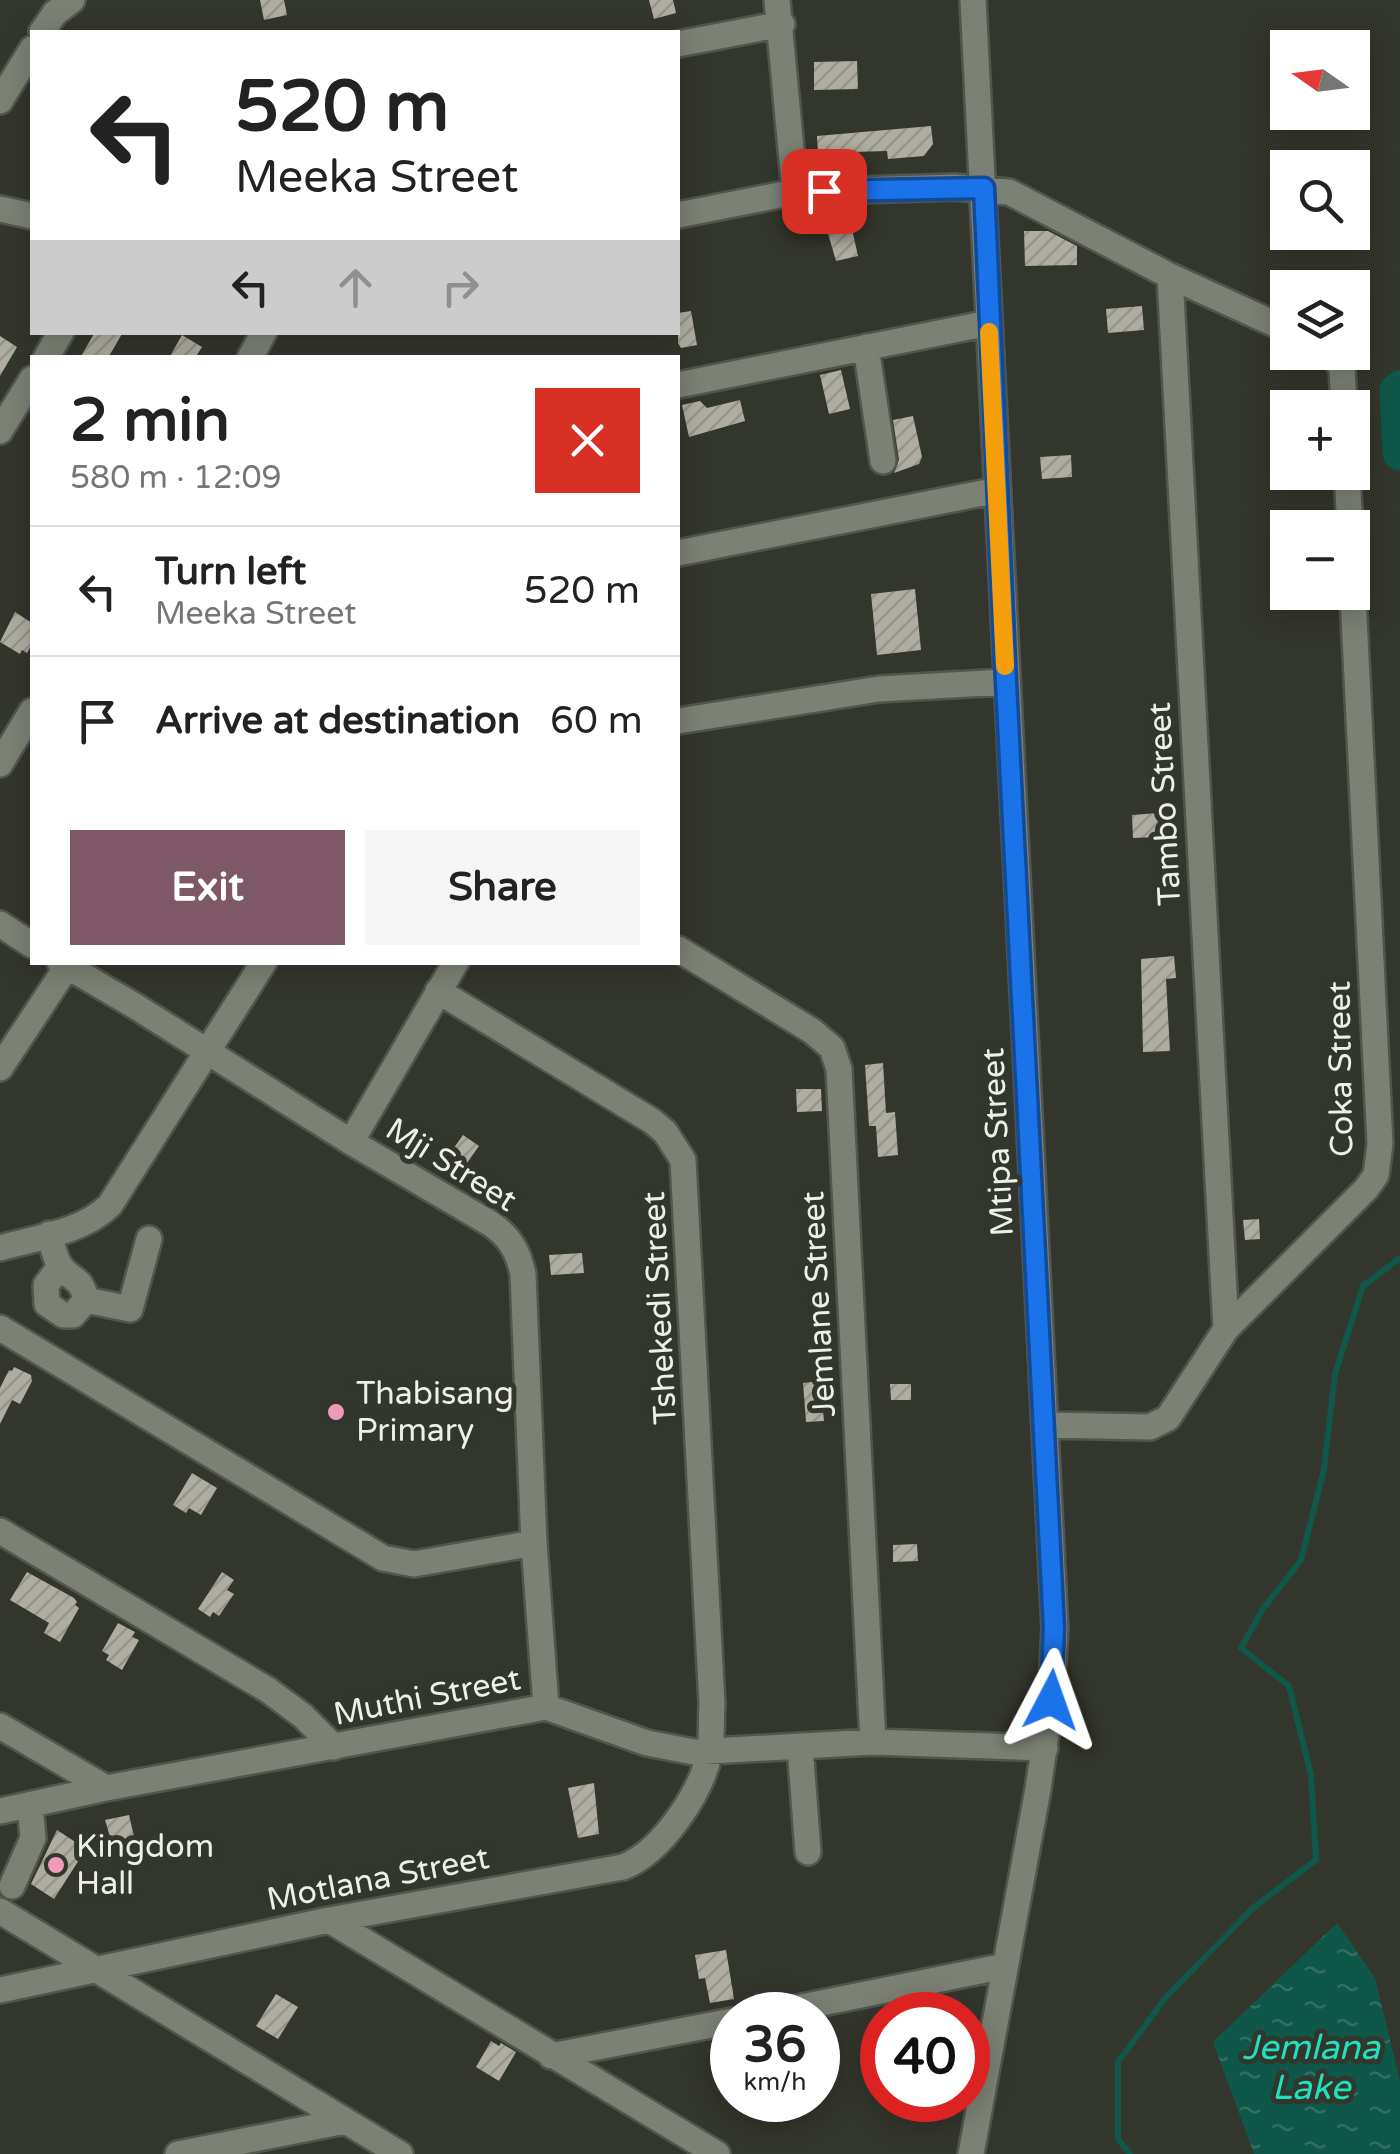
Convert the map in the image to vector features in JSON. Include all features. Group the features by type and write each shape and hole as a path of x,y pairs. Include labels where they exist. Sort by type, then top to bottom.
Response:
{"street":[{"path":"43,30 55,13 72,0"},
{"name":"Mtipa Street","path":"971,2154 1045,1748 1054,1628 973,0"},
{"path":"680,43 779,12 794,192"},
{"path":"0,101 30,51"},
{"path":"680,216 794,192 984,188 1009,192 1170,276 1270,322"},
{"path":"0,210 30,216"},
{"name":"Tambo Street","path":"1170,276 1226,1330"},
{"path":"680,385 989,323"},
{"path":"866,347 883,460"},
{"path":"0,431 30,382"},
{"path":"680,553 998,490"},
{"name":"Coka Street","path":"1045,1426 1138,1428 1160,1424 1181,1401 1226,1330 1376,1175 1379,1162 1354,610"},
{"path":"680,722 879,689 1006,682"},
{"path":"0,764 30,714"},
{"path":"0,924 30,944"},
{"name":"Jemlane Street","path":"680,950 812,1030 826,1042 837,1060 872,1742"},
{"path":"0,1068 65,965"},
{"name":"Mji Street","path":"68,965 351,1142 492,1224 514,1247 522,1274 546,1707"},
{"path":"0,1248 88,1221 110,1205 262,965"},
{"path":"351,1142 454,965"},
{"name":"Tshekedi Street","path":"438,992 652,1122 665,1132 683,1160 712,1704 710,1752"},
{"path":"49,1234 60,1267 78,1278 86,1300"},
{"path":"86,1300 130,1309 149,1239"},
{"path":"60,1267 46,1285 47,1304 62,1315 73,1315 86,1300"},
{"path":"0,1328 383,1558 414,1564 534,1543"},
{"path":"0,1531 268,1690 303,1716 334,1748"},
{"name":"Muthi Street","path":"0,1812 106,1788 546,1707 658,1746 710,1752 872,1742 1045,1748"},
{"path":"0,1726 106,1788"},
{"path":"800,1746 808,1852"},
{"name":"Motlana Street","path":"0,1990 330,1920 637,1862 662,1841 692,1794 710,1752"},
{"path":"12,1886 33,1838 30,1805"},
{"path":"0,1911 400,2154"},
{"path":"330,1920 717,2154"},
{"path":"840,1999 1005,1966"},
{"path":"552,2056 710,2025"},
{"path":"178,2154 344,2121"}],"water":[{"name":"Jemlana Lake","path":"1337,1923 1375,1978 1400,2081 1400,2154 1254,2154 1213,2042"}],"building":[{"path":"260,0 284,0 287,15 264,20"},
{"path":"649,0 673,0 676,13 654,19"},
{"path":"857,61 858,89 814,90 814,62"},
{"path":"931,126 933,144 924,156 888,159 887,151 852,152 852,158 822,160 818,153 817,136"},
{"path":"845,211 858,256 836,261 824,220 825,215"},
{"path":"1024,231 1048,231 1077,246 1077,265 1025,266"},
{"path":"1142,306 1144,330 1108,333 1106,309"},
{"path":"691,311 697,345 681,348 678,343 680,313"},
{"path":"93,335 121,335 110,355 82,355"},
{"path":"182,335 202,347 197,355 171,355"},
{"path":"0,336 17,347 0,376"},
{"path":"841,370 850,409 829,414 820,375"},
{"path":"740,400 745,421 689,437 682,405 700,401 707,408"},
{"path":"913,416 922,457 919,464 894,473 899,460 893,420"},
{"path":"1071,455 1072,477 1042,479 1040,457"},
{"path":"915,589 921,650 877,655 871,594"},
{"path":"15,612 30,622 27,653 22,650 20,654 0,642"},
{"path":"1158,813 1159,837 1133,838 1132,815"},
{"path":"1174,956 1176,978 1166,979 1170,1051 1143,1052 1141,959"},
{"path":"883,1063 886,1113 895,1112 898,1155 878,1157 876,1126 869,1126 865,1065"},
{"path":"796,1089 821,1089 822,1111 797,1112"},
{"path":"463,1135 479,1146 467,1163 451,1152"},
{"path":"1259,1219 1260,1239 1245,1240 1243,1220"},
{"path":"582,1253 584,1273 551,1275 549,1255"},
{"path":"14,1367 31,1375 32,1381 20,1404 12,1400 0,1424 0,1388"},
{"path":"820,1381 824,1421 806,1422 803,1383"},
{"path":"890,1384 911,1384 911,1400 891,1400"},
{"path":"192,1473 217,1488 201,1515 189,1508 186,1513 173,1505"},
{"path":"917,1544 918,1561 893,1562 893,1545"},
{"path":"27,1572 77,1602 79,1608 60,1642 44,1633 49,1623 10,1600"},
{"path":"222,1572 234,1580 227,1590 234,1594 219,1616 213,1612 210,1617 198,1609"},
{"path":"118,1623 135,1632 132,1637 139,1640 122,1670 106,1660 109,1655 102,1651"},
{"path":"594,1783 599,1834 578,1838 568,1788"},
{"path":"129,1815 136,1845 114,1850 105,1820"},
{"name":"Kingdom Hall","path":"57,1830 86,1849 54,1899 31,1884"},
{"path":"726,1950 733,1992 710,1992 710,2003 705,1978 699,1979 695,1955"},
{"path":"276,1994 298,2007 278,2039 256,2026"},
{"path":"491,2041 516,2052 499,2081 476,2067"}],"waterway":[{"path":"1400,388 1400,453"},
{"path":"1130,2154 1118,2139 1118,2062 1166,1997 1253,1908 1316,1860 1311,1775 1289,1686 1241,1648 1263,1609 1301,1560 1324,1469 1335,1374 1363,1286 1400,1258"}],"slow traffic":[{"path":"989,332 1005,666"}],"place":[{"name":"Thabisang Primary","path":"336,1412"},
{"name":"Kingdom Hall","path":"56,1865"}],"route":[{"path":"824,191 984,188 1054,1628 1051,1700"}]}
